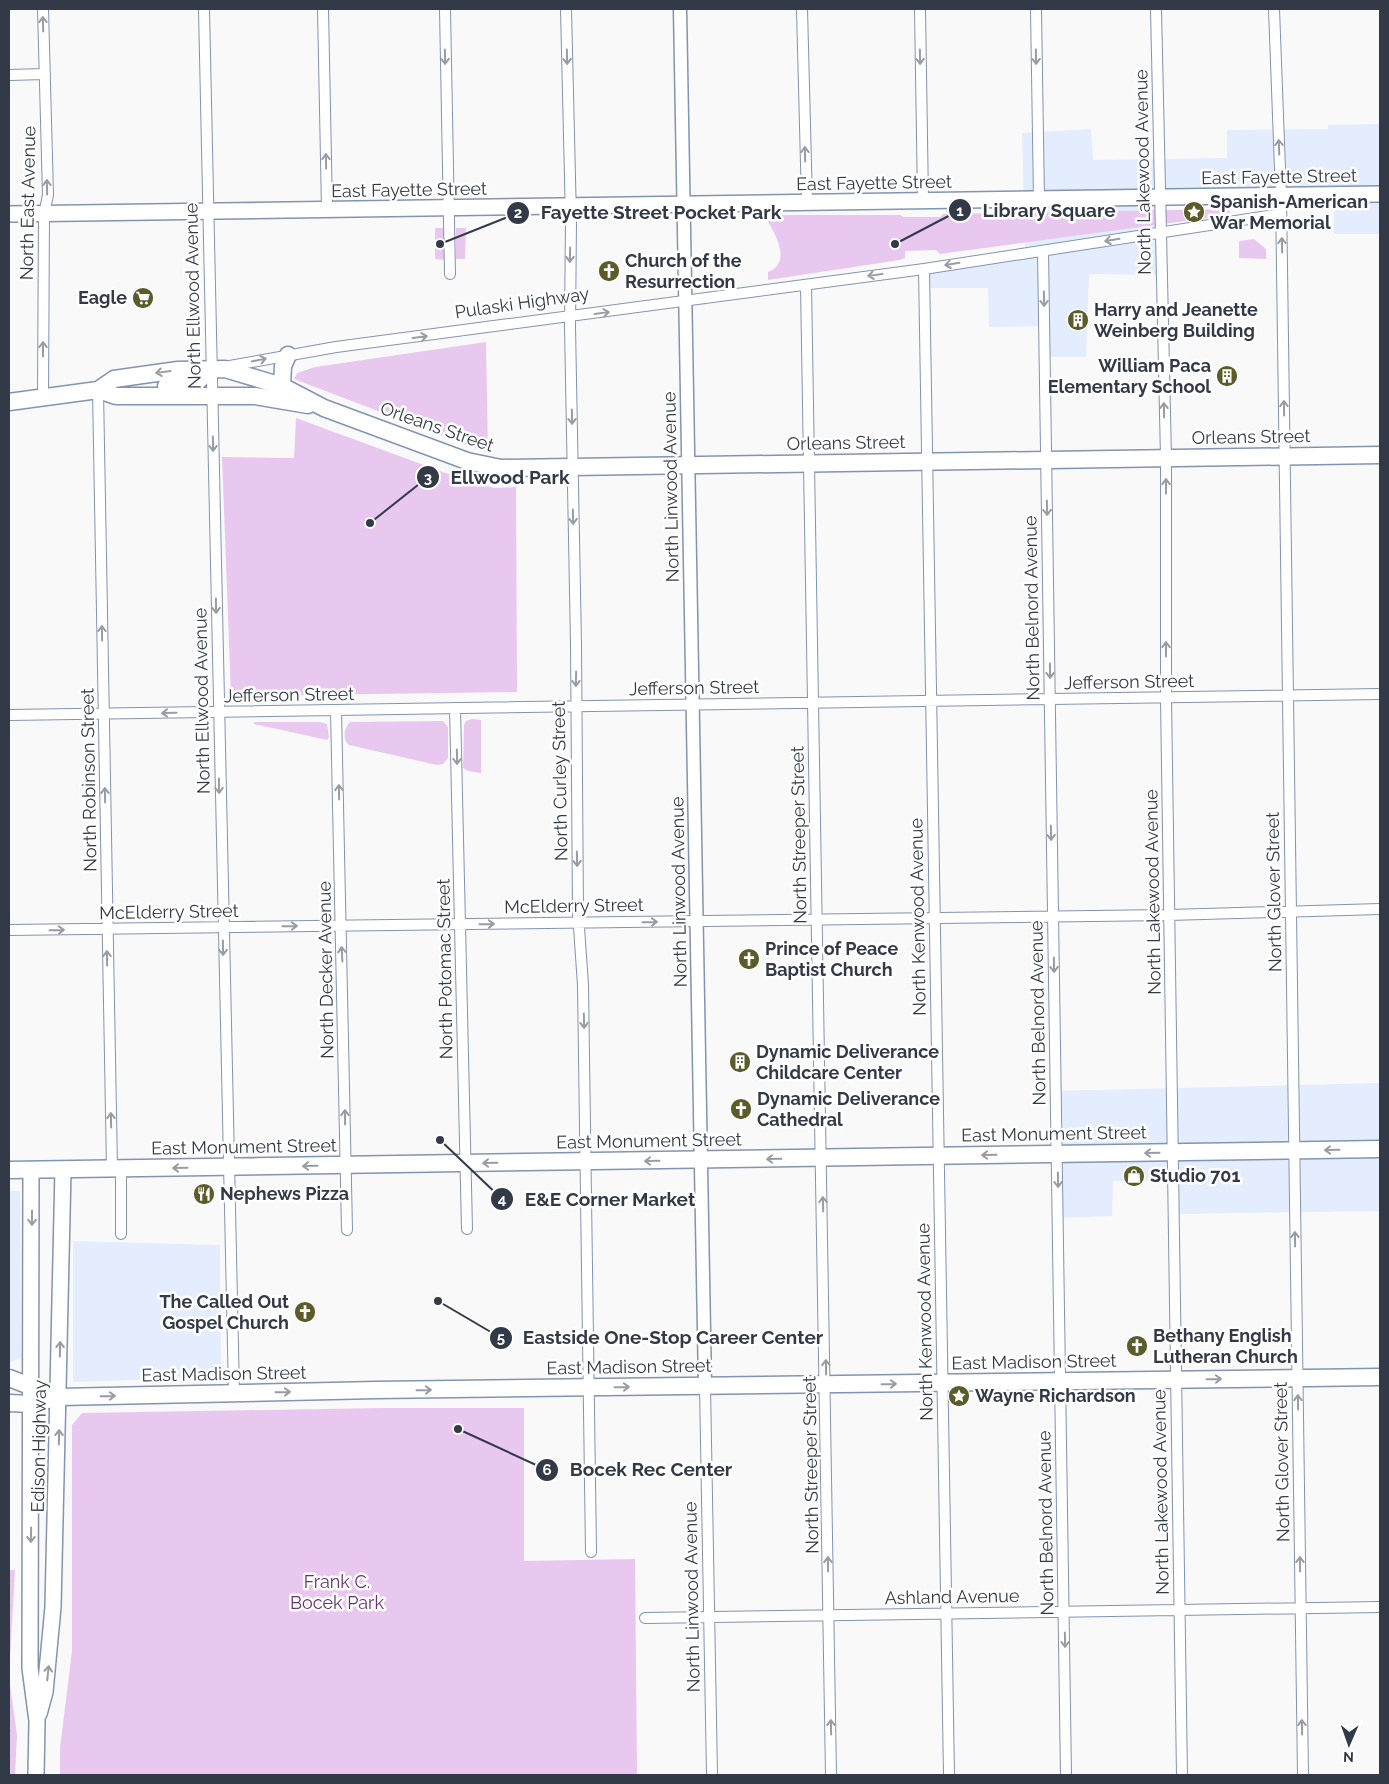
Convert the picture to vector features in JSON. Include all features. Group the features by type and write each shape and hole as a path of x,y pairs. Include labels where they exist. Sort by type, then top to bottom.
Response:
{"main road":[{"name":"East Fayette Street","path":"9,214 1380,194"},
{"path":"282,386 283,366 288,355"},
{"name":"Orleans Street","path":"211,369 241,372 282,386 324,408 483,466 510,468 1380,455"},
{"name":"Pulaski Highway","path":"9,402 98,390 114,379 178,370 211,369"},
{"path":"149,396 161,386 196,383 211,369"},
{"name":"Pulaski Highway","path":"98,390 116,396 212,395"},
{"name":"Orleans Street","path":"212,395 255,396 324,408"},
{"name":"East Monument Street","path":"9,1170 1380,1150"},
{"name":"Edison Highway","path":"31,1170 30,1668 37,1721 36,1775"},
{"name":"Edison Highway","path":"37,1721 45,1692 54,1608 63,1170"},
{"name":"East Madison Street","path":"9,1403 32,1404 59,1397 234,1393 1380,1377"},
{"name":"East Madison Street","path":"9,1378 59,1397"}],"street":[{"name":"North East Avenue","path":"43,9 48,195 44,214 43,398"},
{"name":"North Ellwood Avenue","path":"204,9 234,1393"},
{"path":"323,9 327,210"},
{"path":"444,9 450,274"},
{"name":"North Curley Street","path":"566,9 571,207 570,317 578,923 581,934 583,985 592,1552"},
{"name":"North Linwood Avenue","path":"680,9 712,1775"},
{"path":"802,9 807,203"},
{"path":"920,9 923,201"},
{"path":"1036,9 1039,200"},
{"name":"North Lakewood Avenue","path":"1156,9 1166,458 1166,698 1182,1775"},
{"name":"North Glover Street","path":"1274,9 1281,196 1303,1775"},
{"path":"9,75 45,74"},
{"name":"Pulaski Highway","path":"211,369 288,355 924,269 1281,214"},
{"name":"North Belnord Avenue","path":"1043,250 1066,1775"},
{"name":"North Kenwood Avenue","path":"924,269 949,1775"},
{"name":"North Streeper Street","path":"806,285 832,1775"},
{"name":"North Robinson Street","path":"98,390 107,929 121,1234"},
{"name":"Jefferson Street","path":"9,715 1380,694"},
{"name":"North Potomac Street","path":"456,708 467,1229"},
{"name":"North Decker Avenue","path":"336,710 347,1230"},
{"name":"McElderry Street","path":"9,930 1169,915 1380,909"},
{"name":"Ashland Avenue","path":"645,1618 1380,1607"}],"shaded area":[{"path":"1380,124 1380,234 1334,234 1333,197 1281,203 1162,198 1163,275 1089,274 1086,357 1044,357 1042,326 989,327 988,288 922,288 922,269 1025,254 1022,133 1091,129 1093,160 1227,158 1227,130 1328,129 1328,125"},
{"path":"1380,1083 1380,1211 1174,1214 1174,1180 1113,1181 1112,1216 1059,1218 1056,1091"},
{"path":"9,1191 20,1191 21,1358 11,1362 9,1361"},
{"path":"73,1241 220,1245 221,1377 73,1382"}],"green space":[{"path":"1229,209 1230,215 940,254 936,250 905,251 905,258 900,260 768,280 768,272 776,267 780,261 781,254 776,237 764,215 900,215 904,217 940,217 943,214"},
{"path":"435,228 445,228 444,260 435,259"},
{"path":"456,228 466,228 465,259 456,259"},
{"path":"1254,239 1266,249 1266,259 1239,258 1239,241"},
{"path":"486,342 488,453 294,379 297,373 315,367"},
{"path":"296,418 470,482 495,488 516,487 517,692 231,696 222,457 294,458"},
{"path":"472,719 481,720 481,773 468,771 463,768 464,725 466,721"},
{"path":"443,721 448,727 448,758 443,764 437,765 349,745 345,740 345,730 350,722"},
{"path":"254,722 320,722 327,724 329,737 327,740 254,724"},
{"name":"Frank C. Bocek Park","path":"382,1408 524,1408 524,1561 635,1559 637,1775 60,1775 60,1748 72,1651 72,1425 82,1413"},
{"path":"9,1570 15,1570 9,1678"},
{"path":"9,1678 17,1735 15,1775 9,1775"}],"place":[{"name":"Spanish-American War Memorial","path":"1194,212"},
{"name":"Fayette Street Pocket Park","path":"440,244"},
{"name":"Library Square","path":"895,244"},
{"name":"Church of the Resurrection","path":"609,271"},
{"name":"Eagle","path":"143,298"},
{"name":"Harry and Jeanette Weinberg Building","path":"1078,320"},
{"name":"William Paca Elementary School","path":"1227,376"},
{"name":"Ellwood Park","path":"370,523"},
{"name":"Prince of Peace Baptist Church","path":"749,959"},
{"name":"Dynamic Deliverance Childcare Center","path":"740,1062"},
{"name":"Dynamic Deliverance Cathedral","path":"741,1109"},
{"name":"E&E Corner Market","path":"440,1140"},
{"name":"Studio 701","path":"1134,1176"},
{"name":"Nephews Pizza","path":"204,1194"},
{"name":"Eastside One-Stop Career Center","path":"438,1301"},
{"name":"The Called Out Gospel Church","path":"305,1312"},
{"name":"Bethany English Lutheran Church","path":"1137,1346"},
{"name":"Wayne Richardson","path":"959,1396"},
{"name":"Bocek Rec Center","path":"458,1429"}]}
